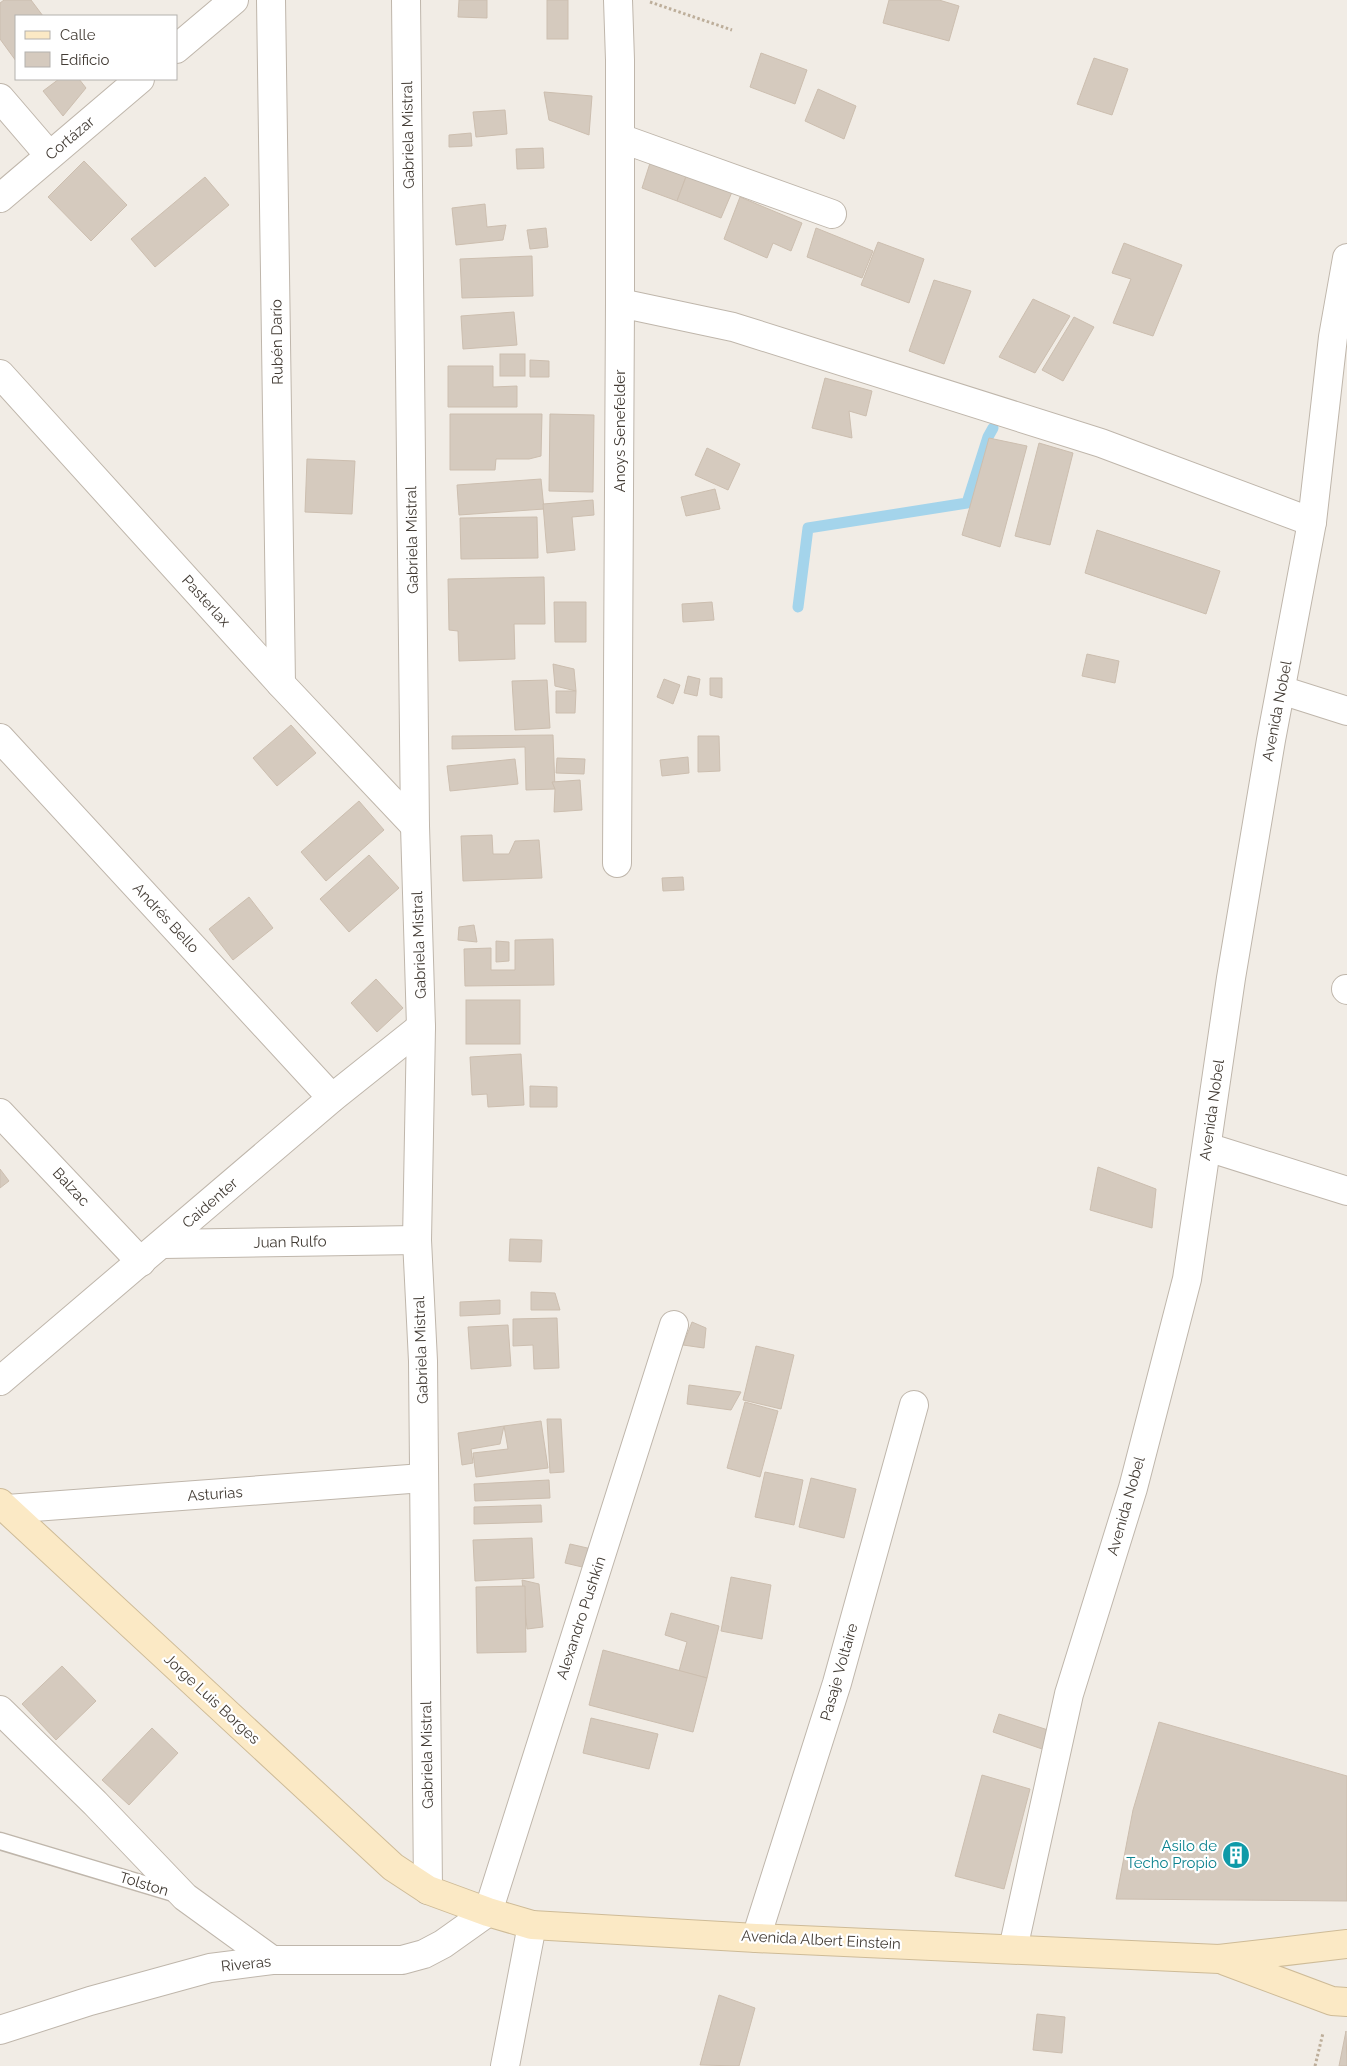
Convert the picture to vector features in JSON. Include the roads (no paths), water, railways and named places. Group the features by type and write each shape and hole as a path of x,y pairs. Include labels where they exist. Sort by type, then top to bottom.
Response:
{"street":[{"name":"Rubén Darío","path":"271,0 281,684"},
{"name":"Gabriela Mistral","path":"406,0 415,826 421,1027 417,1240 423,1361 428,1890"},
{"name":"Anoys Senefelder","path":"617,863 620,303 620,60 618,0"},
{"path":"178,47 232,1"},
{"name":"Cortázar","path":"0,198 139,80"},
{"path":"0,98 49,155"},
{"path":"620,138 832,214"},
{"name":"Avenida Nobel","path":"1013,1950 1069,1694 1133,1488 1187,1279 1231,978 1312,522 1333,337 1347,258"},
{"path":"620,303 732,327 1073,434 1312,522"},
{"name":"Pasterlax","path":"0,374 281,684 415,826"},
{"path":"1281,690 1347,711"},
{"name":"Andrés Bello","path":"0,738 332,1098"},
{"name":"Caidenter","path":"0,1381 332,1098 421,1027"},
{"name":"Balzac","path":"0,1113 141,1262"},
{"path":"1207,1147 1347,1191"},
{"name":"Juan Rulfo","path":"163,1244 417,1240"},
{"name":"Alexandro Pushkin","path":"488,1912 674,1324"},
{"name":"Pasaje Voltaire","path":"756,1938 837,1683 914,1405"},
{"name":"Asturias","path":"3,1506 423,1478"},
{"name":"Jorge Luis Borges","path":"3,1506 393,1867 428,1890"},
{"path":"0,1710 95,1803 185,1897"},
{"name":"Avenida Albert Einstein","path":"428,1890 488,1912 532,1925 756,1938 1219,1959 1347,1944"},
{"name":"Tolston","path":"185,1897 272,1960"},
{"name":"Riveras","path":"0,2030 90,2000 210,1968 272,1960 402,1960 424,1954 443,1944 488,1912"},
{"path":"505,2066 532,1925"},
{"name":"Avenida Albert Einstein","path":"1219,1959 1332,2001 1347,2002"}],"lane":[{"name":"Tolston","path":"0,1841 185,1897"}],"waterway":[{"path":"798,607 808,528 967,503 988,437 993,428"}],"place":[{"name":"Asilo de Techo Propio","path":"1236,1855"}]}
